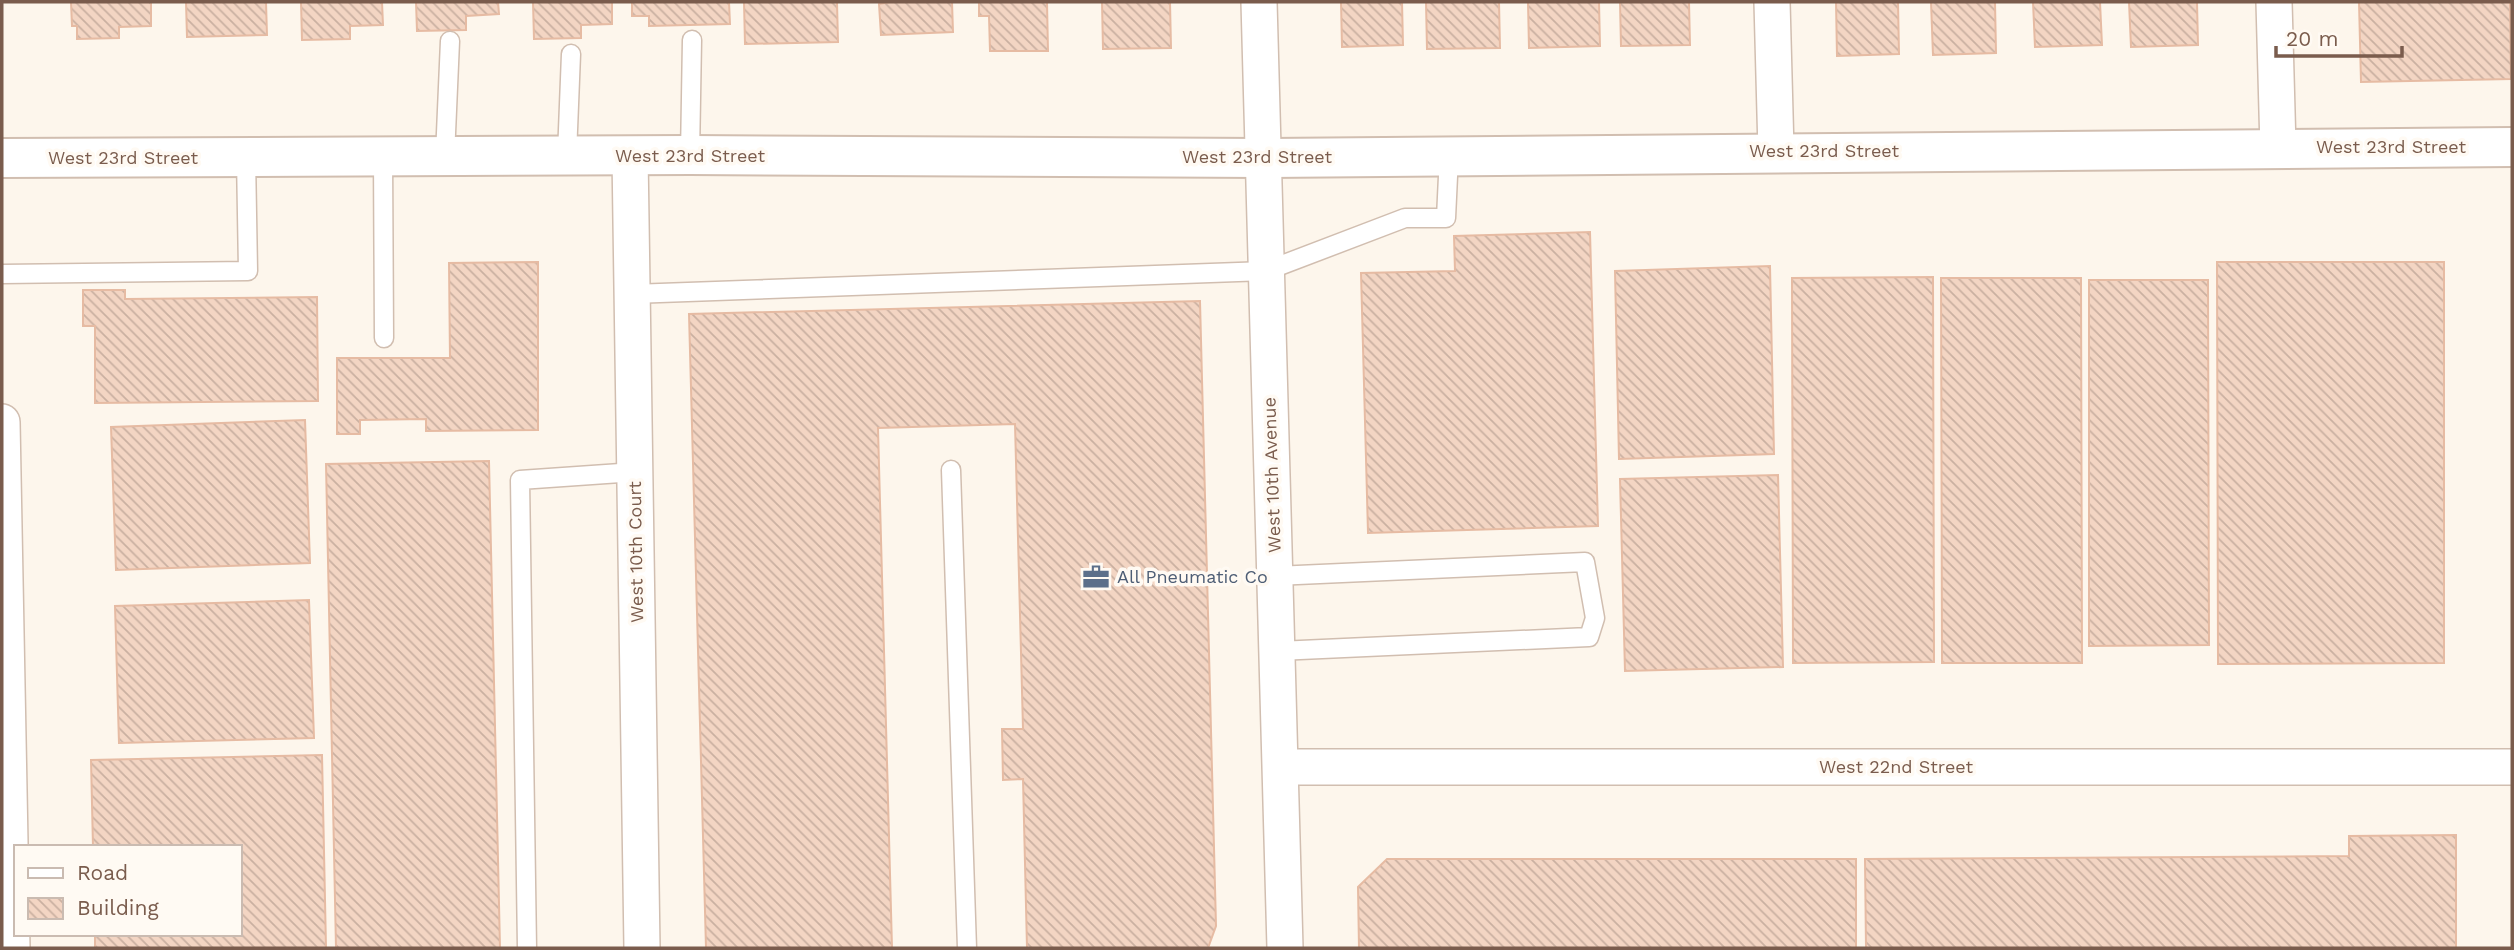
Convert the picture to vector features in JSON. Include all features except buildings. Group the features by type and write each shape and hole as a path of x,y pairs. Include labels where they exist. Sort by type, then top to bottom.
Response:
{"street":[{"name":"West 10th Avenue","path":"1259,2 1285,948"},
{"path":"1772,2 1776,151"},
{"path":"2274,2 2278,148"},
{"name":"West 23rd Street","path":"2,158 691,155 1263,158 1776,151 2512,147"},
{"name":"West 10th Court","path":"631,155 642,948"},
{"path":"2,422 6,787 12,948"},
{"name":"West 22nd Street","path":"1281,767 2512,767"}],"lane":[{"path":"691,155 692,40"},
{"path":"445,156 450,41"},
{"path":"567,155 571,54"},
{"path":"632,294 1266,271 1405,218 1446,218 1449,155"},
{"path":"2,274 248,271 246,157"},
{"path":"383,157 384,338"},
{"path":"951,470 967,948"},
{"path":"527,948 520,480 635,472"},
{"path":"1275,576 1585,562 1595,618 1588,637 1278,651"}],"place":[{"name":"All Pneumatic Co","path":"1096,577"}]}
